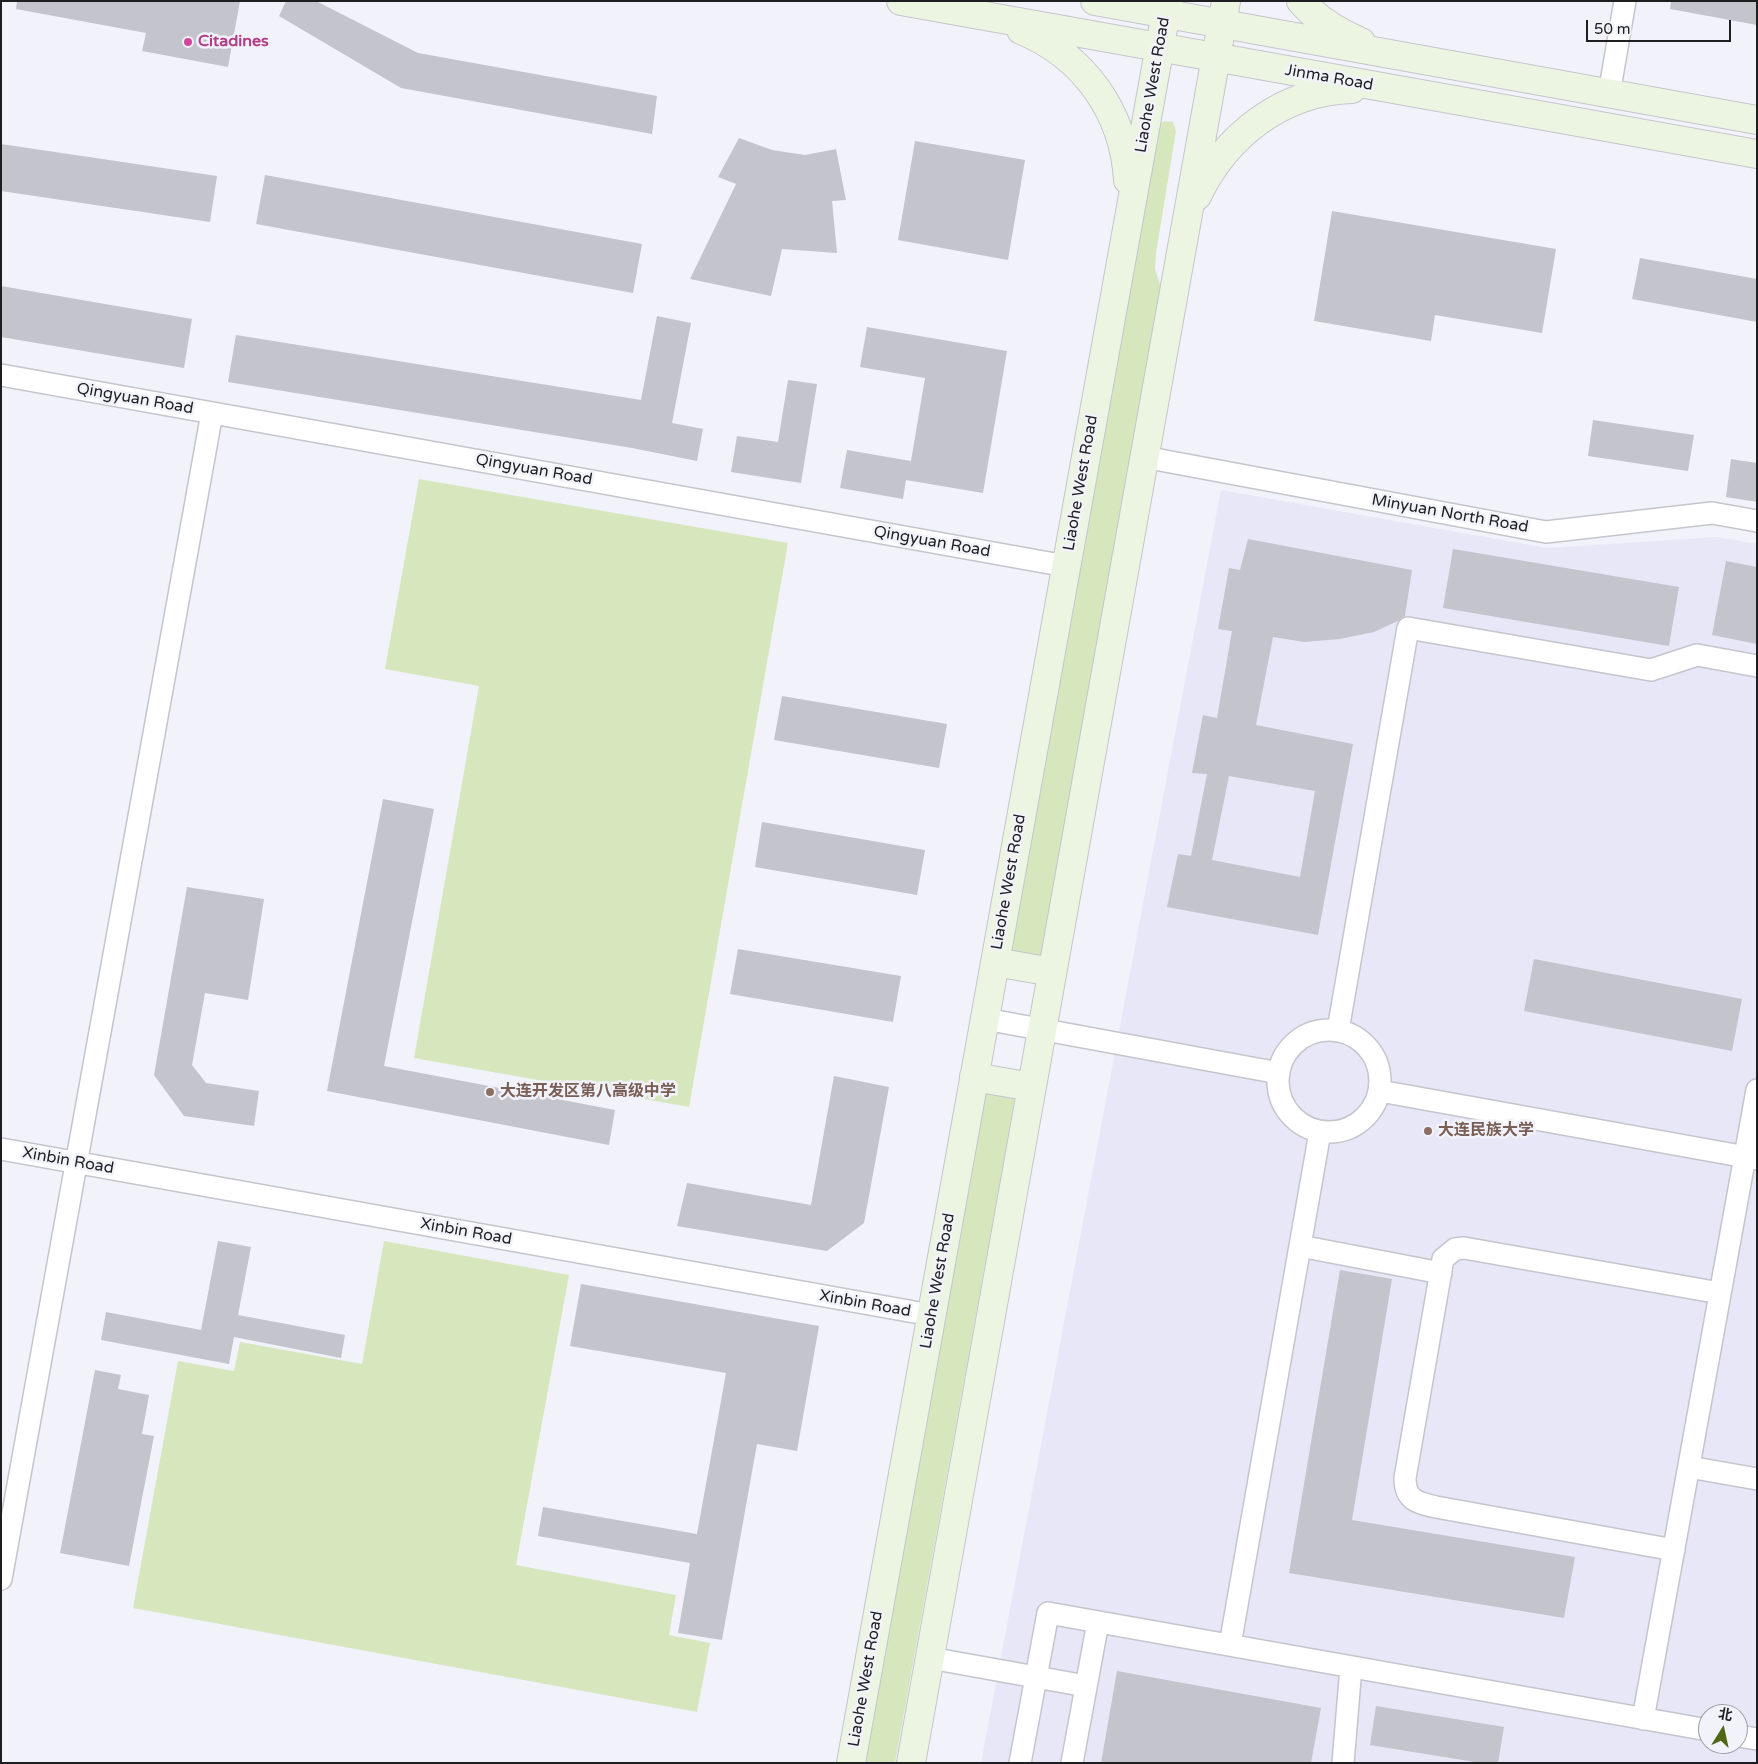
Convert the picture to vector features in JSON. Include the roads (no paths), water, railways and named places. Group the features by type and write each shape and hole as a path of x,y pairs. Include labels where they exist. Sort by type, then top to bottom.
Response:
{"street":[{"name":"Jinma Road","path":"901,1 1757,154"},
{"name":"Jinma Road","path":"1095,1 1224,13 1390,54 1757,120"},
{"path":"1301,1 1309,10 1347,36 1390,54"},
{"path":"1609,94 1625,1"},
{"name":"Liaohe West Road","path":"851,1763 1166,8"},
{"path":"911,1763 1224,13"},
{"path":"990,17 1036,36 1074,62 1100,92 1120,132 1128,168 1130,210"},
{"path":"1187,218 1205,180 1225,152 1260,118 1295,100 1337,90 1387,88"},
{"name":"Qingyuan Road","path":"1,375 1066,566"},
{"path":"1,1579 212,413"},
{"name":"Minyuan North Road","path":"1144,458 1546,532 1712,513 1757,521"},
{"path":"1338,1030 1408,628 1651,670 1696,655 1757,666"},
{"path":"995,962 1052,972"},
{"path":"985,1019 1279,1072"},
{"path":"1338,1030 1353,1036 1366,1045 1376,1059 1380,1074 1380,1091 1375,1106 1365,1118 1352,1128 1336,1132 1320,1132 1303,1126 1290,1114 1281,1099 1278,1081 1279,1072 1281,1064 1290,1048 1303,1037 1320,1031 1338,1030"},
{"path":"974,1077 1032,1087"},
{"path":"1643,1719 1720,1293 1751,1158 1757,1090"},
{"path":"1380,1091 1751,1158"},
{"path":"1230,1645 1320,1132"},
{"name":"Xinbin Road","path":"1,1149 932,1315"},
{"path":"1300,1246 1441,1273"},
{"path":"1674,1550 1436,1506 1412,1499 1405,1489 1405,1478 1443,1259 1455,1249 1464,1248 1720,1293"},
{"path":"1689,1467 1757,1479"},
{"path":"1020,1763 1048,1613 1698,1728"},
{"path":"1072,1763 1098,1622"},
{"path":"930,1658 1086,1686"},
{"path":"1343,1763 1351,1667"}],"place":[{"name":"Citadines","path":"188,42"},
{"name":"大连开发区第八高级中学","path":"490,1092"},
{"name":"大连民族大学","path":"1428,1131"}]}
